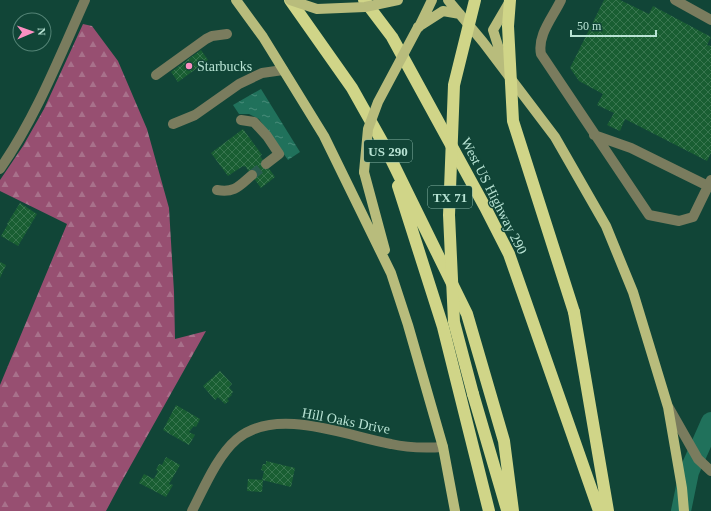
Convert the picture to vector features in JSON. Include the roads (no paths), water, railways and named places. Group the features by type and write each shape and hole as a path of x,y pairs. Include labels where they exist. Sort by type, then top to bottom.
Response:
{"highway":[{"name":"US 290","path":"290,0 352,88 384,145 467,314 504,441 513,511"},
{"name":"West US Highway 290","path":"364,0 392,37 509,254 599,511"},
{"name":"TX 71","path":"475,0 454,85 449,215 454,322 507,511"},
{"path":"510,0 508,26 514,121 574,312 608,511"},
{"path":"384,145 443,327 489,511"}],"main road":[{"path":"236,0 263,37 324,136 391,273"},
{"path":"290,0 317,9 365,7 398,0"},
{"path":"432,0 378,102 368,129 364,172 391,273 408,325 443,447 455,511"},
{"path":"448,0 555,137"},
{"path":"510,0 493,30 497,44 500,52 555,137 606,226 633,292 668,407 682,488 684,511"},
{"path":"418,28 443,11 460,14"}],"street":[{"path":"0,169 23,134 85,0"},
{"path":"561,0 541,39 541,54 594,135 649,215 679,221 693,217 709,183 631,148 594,135"},
{"path":"675,0 711,20"},
{"path":"156,75 206,39 212,36 227,34"},
{"path":"174,124 195,115 245,81 262,73 283,70"},
{"path":"241,120 254,122 267,136 279,154 266,164"},
{"path":"217,190 226,192 235,190 252,175"},
{"path":"668,407 698,459 711,471"},
{"name":"Hill Oaks Drive","path":"192,511 204,487 226,451 246,432 271,424 312,426 393,445 410,447 443,447"}],"water":[{"path":"261,89 300,152 288,160 259,119 249,114 239,114 233,105"}],"waterway":[{"path":"681,511 689,472 711,422"}],"tunnel":[{"path":"252,175 266,164"}],"place":[{"name":"Starbucks","path":"189,66"}]}
